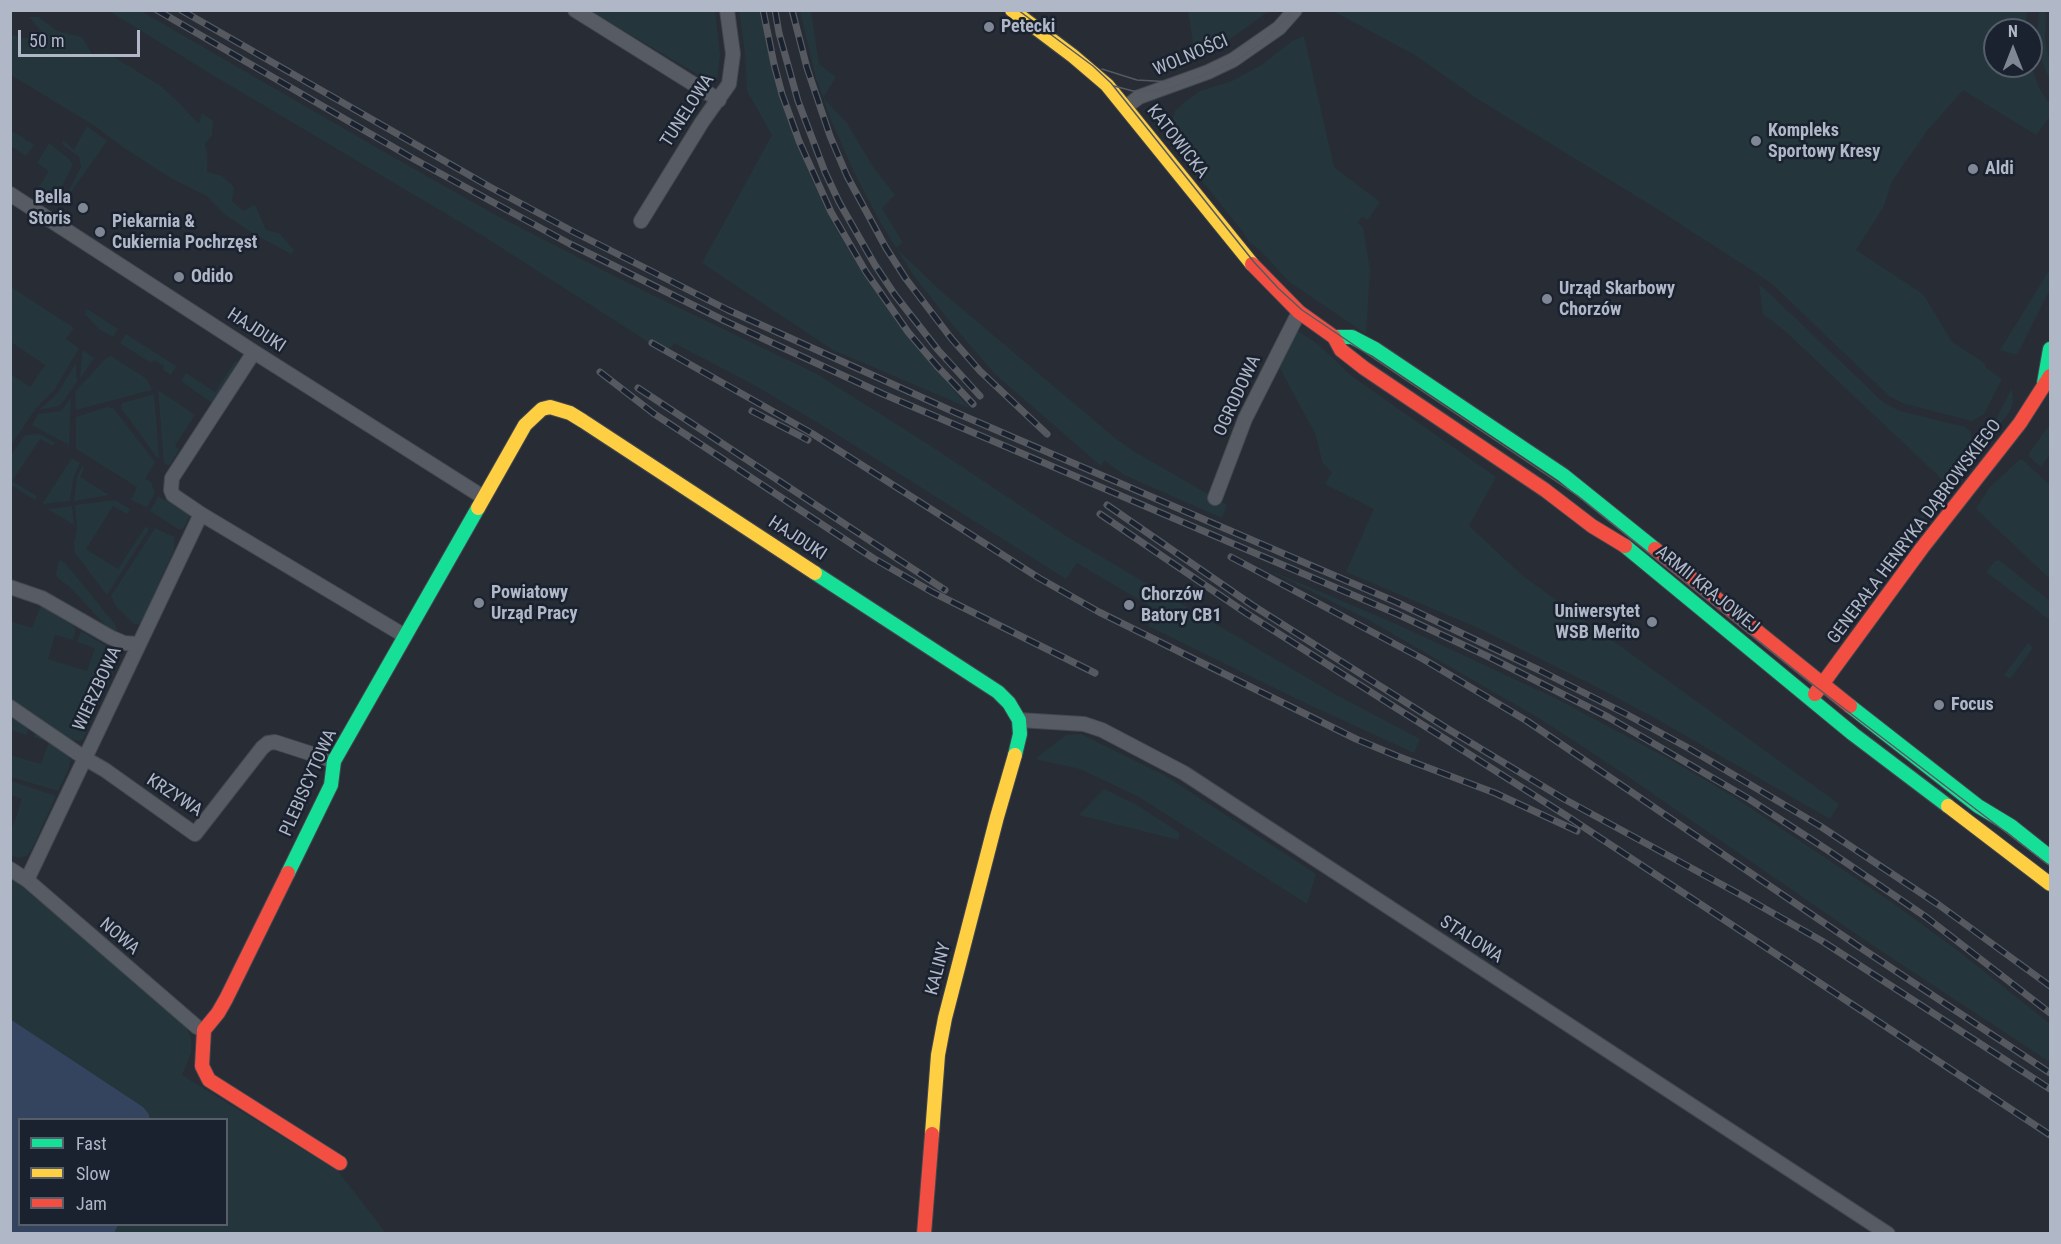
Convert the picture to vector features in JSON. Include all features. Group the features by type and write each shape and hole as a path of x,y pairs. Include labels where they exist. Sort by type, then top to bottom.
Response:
{"street":[{"path":"575,10 719,100"},
{"name":"TUNELOWA","path":"641,221 702,122 729,84 733,68 733,54 727,10"},
{"name":"KATOWICKA","path":"1012,10 1095,74 1126,107 1251,263 1299,312"},
{"name":"WOLNOŚCI","path":"1126,107 1139,97 1208,72 1233,60 1279,28 1295,10"},
{"name":"HAJDUKI","path":"10,194 483,497"},
{"name":"ARMII KRAJOWEJ","path":"1299,312 1334,337 1346,354 1551,494 1592,526 1623,545 1811,700 2050,884"},
{"name":"OGRODOWA","path":"1215,498 1245,419 1299,312"},
{"name":"ARMII KRAJOWEJ","path":"1334,337 1356,338 1375,349 1563,475 1822,685 1969,799 2019,832 2050,857"},
{"path":"1346,354 1356,338"},
{"name":"GENERAŁA HENRYKA DĄBROWSKIEGO","path":"1811,700 1922,548 2020,423 2048,381 2050,349"},
{"path":"254,352 172,478 173,495 405,636"},
{"name":"HAJDUKI","path":"542,409 550,407 570,413 598,431 998,693 1010,702 1019,720"},
{"name":"PLEBISCYTOWA","path":"204,1030 226,999 331,785 334,761 525,425 542,409"},
{"path":"1496,457 1508,438"},
{"path":"1551,494 1563,475"},
{"path":"1574,511 1583,491"},
{"name":"WIERZBOWA","path":"27,880 201,514"},
{"path":"10,587 42,598 110,637 124,643 138,644"},
{"name":"KRZYWA","path":"10,707 105,770 195,834 268,743 275,742 334,761"},
{"name":"KALINY","path":"924,1233 938,1055 945,1018 1016,752 1020,734 1019,720"},
{"name":"STALOWA","path":"1019,720 1084,724 1102,730 1184,772 1888,1233"},
{"path":"2006,850 2019,832"},
{"name":"NOWA","path":"10,869 27,880 197,1027 204,1030"},
{"path":"204,1030 202,1066 209,1080 340,1163"}],"shaded area":[{"path":"1188,10 1269,11 1226,42 1195,55"},
{"path":"109,11 141,11 492,213 636,287 817,374 1066,536 1333,693 1420,739 1414,753 1148,626 1158,611 1077,563 1066,579 830,430 754,385 674,343 667,354 480,234"},
{"path":"591,11 715,11 720,55 717,80 710,82"},
{"path":"739,11 759,11 785,111 811,177 833,224 865,277 903,330 969,408 833,350 702,263 772,135 747,91"},
{"path":"800,11 811,11 819,64 836,77 823,98 816,78"},
{"name":"Kompleks Sportowy Kresy","path":"1333,11 2027,11 2026,18 1983,18 1983,78 2036,78 2040,90 2050,104 2050,117 2036,135 1963,90 1927,131 1892,181 1884,206 1856,250 1923,294 1952,342 1986,364 1985,367 2002,379 1984,414 1972,421 1902,403 1889,396 1771,283 1654,207 1476,98 1415,55"},
{"path":"2039,11 2046,11 2045,39 2050,64 2050,82 2043,63 2043,18 2038,18"},
{"path":"29,17 39,17 57,31 82,37 92,54 107,53 140,73 162,87 199,124 202,113 213,121 212,135 205,144 207,172 222,176 234,187 232,201 243,211 255,205 266,230 279,233 294,250 291,254 227,216 207,196 171,178 95,126 11,75 11,34 22,38 45,36"},
{"path":"1304,36 1334,167 1380,202 1368,220 1362,217 1357,223 1363,227 1370,270 1366,334 1288,281 1260,250 1249,242 1182,156 1173,139 1172,122 1175,111 1185,102 1200,91 1232,81 1263,64 1292,41"},
{"path":"823,98 847,123 873,167 895,195 882,208 903,243 896,248 854,172"},
{"path":"87,126 107,141 59,209 81,167 79,157 62,144 63,140 74,150"},
{"path":"10,130 34,145 26,156 11,146"},
{"path":"49,143 73,165 52,205 35,193 49,171 37,163"},
{"path":"896,248 942,292 1115,438 1227,505 1222,518 1124,475 1104,460 1101,466 995,374 914,276"},
{"path":"2050,269 2050,289 2017,355 2000,350"},
{"path":"1759,285 1884,403 1900,411 1965,427 1971,432 1971,454 1913,531 1910,529 1946,483 1785,331 1763,314"},
{"path":"11,287 74,328 66,339 79,348 55,389 36,408 11,445 11,374 30,387 45,365 11,342"},
{"path":"87,309 118,329 113,337 99,329 85,314"},
{"path":"1298,331 1318,344 1353,377 1496,477 1469,526 1523,576 1839,804 1830,819 1595,686 1476,627 1346,572 1374,509 1325,484 1332,472 1323,464 1315,433 1279,367"},
{"path":"126,334 176,366 171,375 163,370 164,366 154,360 151,363 120,343"},
{"path":"83,350 94,358 80,379 82,353"},
{"path":"111,356 147,379 152,390 76,410 75,392 105,359"},
{"path":"236,360 238,362 212,403 181,381 186,373 215,392"},
{"path":"76,363 77,382 63,402 59,406 39,410 57,394"},
{"path":"2012,388 2013,402 2010,411 1978,455"},
{"path":"158,390 195,415 176,444 179,450 169,466 164,463"},
{"path":"154,394 158,459 121,408 122,403"},
{"path":"71,397 69,445 32,425 38,414 61,411"},
{"path":"107,407 113,408 155,462 145,479 151,482 155,493 147,507 131,500 137,487 76,449 76,417"},
{"path":"2050,424 2050,454 2041,467 2029,457 2029,453"},
{"path":"40,434 55,443 53,446 40,439 12,481 37,496 35,500 11,485 11,455 25,435"},
{"path":"72,458 80,463 73,479 70,501 42,504"},
{"path":"2019,460 2023,460 2050,485 2050,579 1976,509 1989,488"},
{"path":"82,467 84,468 80,477 109,495 74,501 77,476"},
{"path":"158,497 189,514 183,529 178,529 150,511"},
{"path":"115,500 130,509 127,514 113,506 86,549 118,569 146,526 149,529 107,595 75,553 74,543 77,529 75,505"},
{"path":"72,506 74,525 48,509"},
{"path":"155,528 174,537 174,550 141,623 135,625 116,606 111,596"},
{"path":"59,560 65,563 118,630 113,630 104,624 72,589 58,578 56,574"},
{"path":"1999,560 2050,601 2050,620 1986,572 1995,561"},
{"path":"1262,567 1394,623 1555,698 1731,795 1890,901 1957,950 2050,1024 2050,1062 1875,947 1542,720 1367,619"},
{"path":"41,605 76,628 73,640 55,635 48,659 87,671 95,648 77,642 81,631 121,655 83,739 80,741 68,739 11,701 10,621 32,628"},
{"path":"2028,643 2033,648 2010,679 2004,675"},
{"path":"10,715 28,728 27,735 11,730"},
{"path":"36,732 68,755 70,760 69,768 58,791 11,777 10,755 41,764 49,742 34,737"},
{"path":"1081,734 1166,776 1316,874 1307,904 1139,797 1080,769 1035,759 1066,735"},
{"path":"11,781 56,796 32,849 27,856 18,858 11,855 11,825 13,826 22,799 11,795"},
{"path":"1104,789 1137,805 1180,833 1178,840 1079,815"},
{"path":"10,877 185,1025 191,1038 191,1053 182,1075 338,1171 386,1233 11,1233"}],"water":[{"path":"10,1019 143,1107 150,1118 18,1118 18,1226 118,1226 114,1233 11,1233"}],"tram line":[{"path":"1018,10 1093,66 1111,83 1254,262 1302,310 1578,496 1816,687 2050,866"},
{"path":"1114,86 1133,91 1157,91 1217,70 1236,61 1259,45 1293,10"},
{"path":"1102,69 1137,80 1172,82"}],"railway":[{"path":"157,10 412,158 570,244 725,321 883,394 1395,613 1608,717 1749,799 1829,851 1926,917 2050,1013"},
{"path":"181,10 490,187 728,310 952,411 1396,602 1626,714 1820,826 1939,905 2050,986"},
{"path":"763,10 782,94 799,141 831,212 866,272 908,332 973,404"},
{"path":"775,10 798,101 839,202 895,295 938,350 980,396"},
{"path":"792,10 807,68 830,136 847,176 886,248 906,279 951,338 980,371 1047,434"},
{"path":"652,343 813,434 1039,578 1099,612 1356,739 1495,793 1577,831"},
{"path":"600,372 653,413 873,558 932,592 1095,673"},
{"path":"638,388 945,590"},
{"path":"752,411 808,440"},
{"path":"1107,505 1252,605 1448,729 1564,799 1822,941 2050,1089"},
{"path":"1100,514 1246,613 1570,818 2050,1135"},
{"path":"1231,557 1423,659 1527,721 1858,946 2050,1073"}],"traffic: fast":[{"path":"1334,337 1352,337 1375,349 1563,475 1655,549"},
{"path":"2044,383 2050,349"},
{"path":"288,873 331,785 334,761 478,508"},
{"path":"1625,546 1853,734 1948,806"},
{"path":"815,573 998,692 1009,703 1019,720 1020,734 1015,755"},
{"path":"1850,706 1978,806 2011,826 2050,857"}],"traffic: slow":[{"path":"1012,10 1107,85 1252,264"},
{"path":"478,508 525,425 542,409 550,407 570,413 583,421 815,573"},
{"path":"932,1134 938,1055 945,1018 1015,755"},
{"path":"1948,806 2050,884"}],"traffic: jam":[{"path":"1252,264 1299,312 1334,337 1341,350 1364,368 1545,490 1592,526 1625,546"},
{"path":"1815,694 1922,548 2020,423 2050,376"},
{"path":"1655,549 1850,706"},
{"path":"288,873 226,999 204,1030 202,1066 209,1080 340,1163"},
{"path":"924,1234 932,1134"}],"place":[{"name":"Petecki","path":"989,27"},
{"name":"Kompleks Sportowy Kresy","path":"1756,141"},
{"name":"Aldi","path":"1973,169"},
{"name":"Bella Storis","path":"83,208"},
{"name":"Piekarnia & Cukiernia Pochrzęst","path":"100,232"},
{"name":"Odido","path":"179,277"},
{"name":"Urząd Skarbowy Chorzów","path":"1547,299"},
{"name":"Powiatowy Urząd Pracy","path":"479,603"},
{"name":"Chorzów Batory CB1","path":"1129,605"},
{"name":"Uniwersytet WSB Merito","path":"1652,622"},
{"name":"Focus","path":"1939,705"}]}
